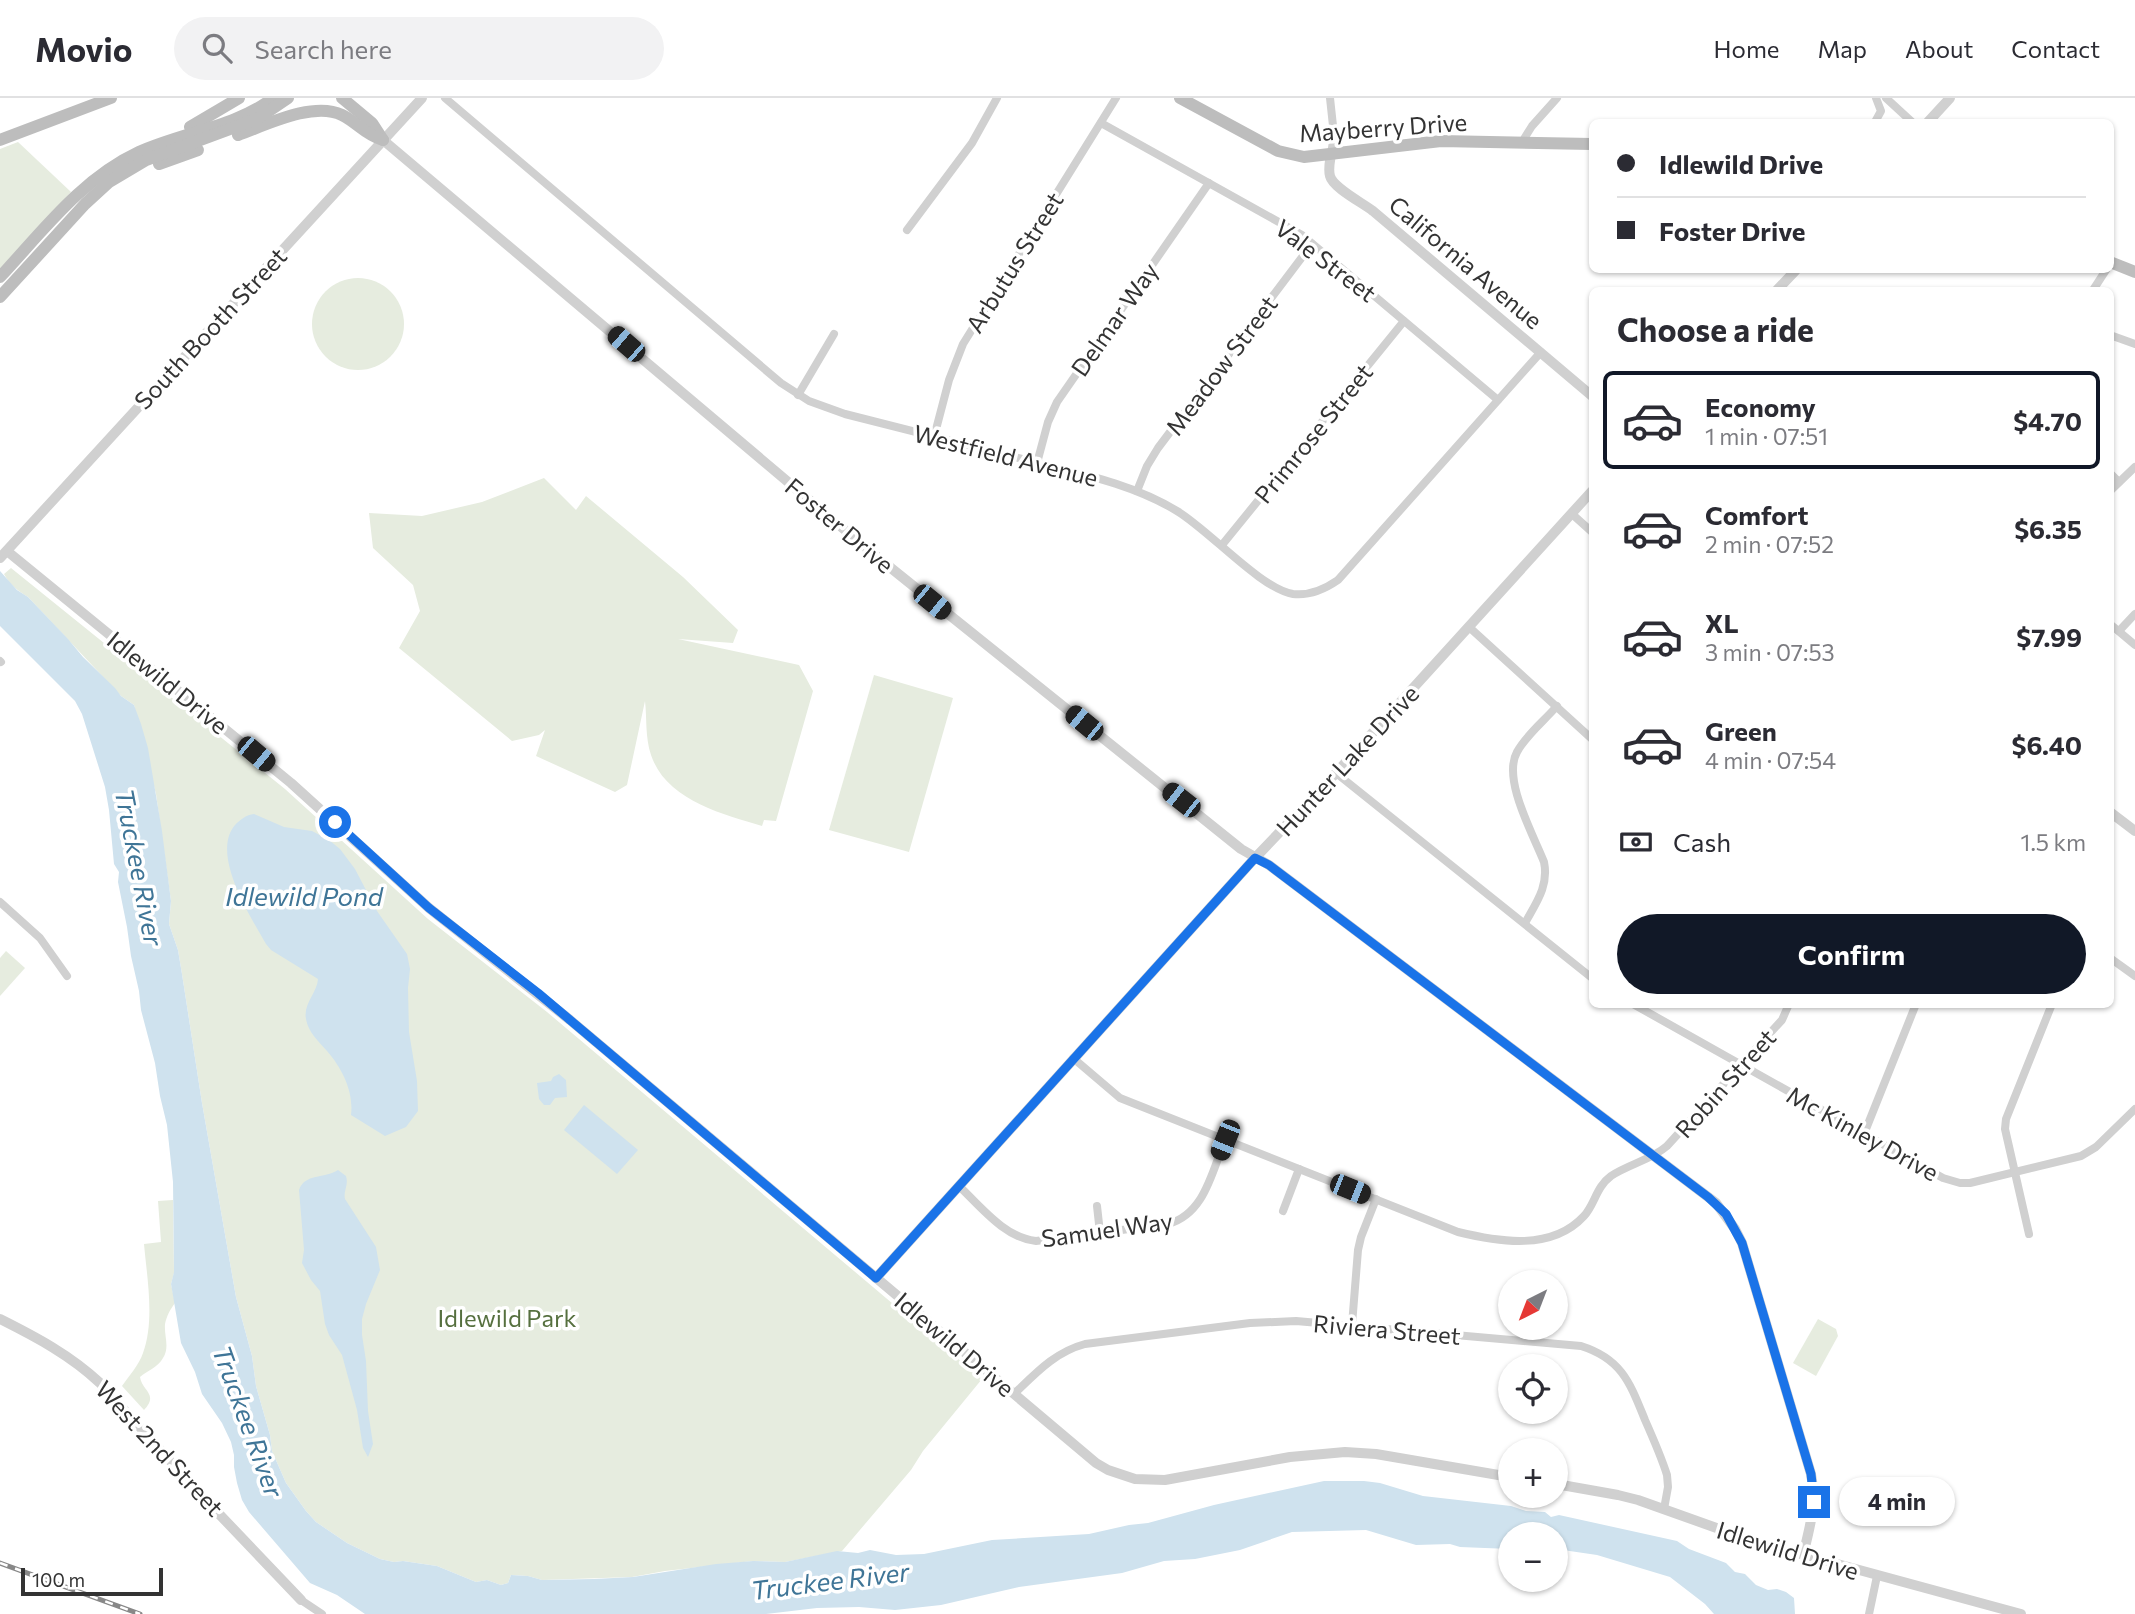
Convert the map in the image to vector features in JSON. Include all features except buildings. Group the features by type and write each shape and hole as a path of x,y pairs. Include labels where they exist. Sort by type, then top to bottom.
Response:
{"main road":[{"path":"0,140 111,98"},
{"path":"0,277 81,190 114,165 189,128 239,98"},
{"path":"158,143 243,116 273,98"},
{"path":"0,297 108,181 153,157 257,119 288,98"},
{"path":"342,98 372,123 383,140"},
{"name":"Mayberry Drive","path":"1180,98 1278,152 1295,155 1331,154 1441,141 1589,144"},
{"path":"90,199 161,163 313,110 339,114 369,136 383,140"},
{"path":"2114,264 2135,272"}],"street":[{"name":"South Booth Street","path":"2,556 422,98"},
{"name":"Westfield Avenue","path":"445,98 798,395 822,407 1088,475 1137,491 1177,511 1223,545 1262,579 1282,591 1306,594 1328,587 1348,570 1541,352"},
{"path":"907,230 972,143 996,98"},
{"name":"Arbutus Street","path":"934,436 949,380 963,344 1116,98"},
{"path":"1330,98 1334,135 1331,154"},
{"path":"1522,142 1532,126 1557,98"},
{"path":"1876,98 1881,111 1877,119"},
{"path":"1886,98 1909,119"},
{"path":"1931,119 1950,98"},
{"name":"Vale Street","path":"1101,123 1292,229 1498,400"},
{"name":"Foster Drive","path":"383,140 905,580 1255,858 1269,865 1716,1203 1726,1214 1742,1243 1814,1488 1813,1518 1803,1555"},
{"name":"California Avenue","path":"1331,154 1329,171 1336,186 1373,211 1589,393"},
{"name":"Delmar Way","path":"1037,463 1048,422 1058,402 1209,183"},
{"name":"Meadow Street","path":"1137,491 1147,466 1158,449 1312,243"},
{"path":"1780,287 1793,273"},
{"name":"Primrose Street","path":"1223,545 1404,321"},
{"path":"798,395 834,334"},
{"path":"2114,336 2135,344"},
{"path":"2114,487 2135,467"},
{"path":"2114,477 2119,482"},
{"name":"Hunter Lake Drive","path":"876,1278 1073,1058 1589,494"},
{"path":"1572,513 1589,529"},
{"name":"Idlewild Drive","path":"2,556 291,783 429,908 538,993 1096,1463 1135,1479 1165,1480 1290,1457 1345,1452 1376,1454 1498,1475"},
{"path":"2119,631 2135,614"},
{"path":"1469,627 1589,736"},
{"path":"2114,627 2135,645"},
{"path":"1525,923 1543,891 1546,871 1513,785 1513,764 1521,745 1557,706"},
{"path":"1336,773 1589,976"},
{"path":"2114,815 2135,831"},
{"path":"0,902 40,938 66,976"},
{"path":"2114,960 2135,976"},
{"name":"Robin Street","path":"1073,1058 1119,1098 1458,1232 1533,1242 1544,1240 1577,1223 1590,1209 1597,1192 1611,1176 1654,1156 1667,1146 1782,1020 1787,1008"},
{"path":"1864,1134 1914,1008"},
{"path":"2029,1234 2006,1140 2007,1119 2050,1008"},
{"name":"Mc Kinley Drive","path":"1649,1009 1741,1065 1949,1181 1969,1183 2081,1156 2090,1151 2135,1109"},
{"name":"Samuel Way","path":"958,1186 1008,1231 1026,1240 1036,1241 1168,1224 1186,1217 1200,1202 1225,1140"},
{"path":"1283,1211 1300,1169"},
{"path":"1352,1325 1358,1250 1376,1199"},
{"path":"1097,1206 1100,1233"},
{"name":"West 2nd Street","path":"0,1319 57,1349 86,1369 301,1600"},
{"name":"Riviera Street","path":"1014,1394 1055,1357 1073,1347 1274,1321 1352,1325 1572,1345 1605,1356 1624,1374 1631,1385 1663,1464 1668,1487 1664,1509"},
{"name":"Idlewild Drive","path":"1568,1486 1618,1495 1722,1531 1803,1555 2021,1614"},
{"path":"1869,1614 1877,1576"},
{"path":"301,1600 322,1614"}],"green space":[{"path":"18,142 71,192 0,270 0,149"},
{"path":"358,278 375,282 390,292 400,307 404,324 400,341 390,356 375,366 358,370 341,366 326,356 316,341 312,324 316,307 326,292 341,282"},
{"path":"544,478 576,510 586,496 683,577 738,630 733,643 678,639 799,665 813,691 776,821 764,820 762,826 713,810 682,794 669,783 658,770 651,755 645,701 627,785 615,792 536,756 545,730 539,735 512,741 399,648 420,611 413,585 373,548 369,513 422,516 482,502"},
{"name":"Idlewild Park","path":"11,568 285,789 428,919 547,1012 982,1379 923,1451 911,1470 842,1551 785,1562 753,1561 632,1577 542,1580 511,1575 508,1583 501,1585 487,1580 476,1582 437,1566 380,1559 347,1543 316,1522 306,1511 286,1483 272,1451 256,1386 252,1356 236,1297 178,950 169,924 171,901 156,794 134,705 121,696 28,597 11,584 4,574"},
{"path":"874,675 953,698 909,852 829,830"},
{"path":"6,951 25,968 0,996 0,958"},
{"path":"173,1200 174,1273 171,1284 175,1303 165,1324 165,1354 158,1364 140,1377 150,1396 144,1410 122,1386 139,1362 147,1340 149,1299 144,1244 161,1242 158,1201"},
{"path":"1818,1319 1836,1329 1838,1336 1816,1376 1793,1363"}],"water":[{"name":"Truckee River","path":"0,571 121,696 134,705 148,748 171,901 169,924 178,950 236,1297 252,1356 256,1386 272,1451 286,1483 306,1511 316,1522 347,1543 380,1559 437,1566 476,1582 487,1580 501,1585 508,1583 511,1575 542,1580 633,1577 716,1564 785,1562 837,1551 858,1553 870,1550 896,1555 924,1554 992,1540 1089,1534 1148,1523 1214,1505 1324,1481 1364,1481 1423,1496 1498,1505 1498,1508 1545,1512 1551,1517 1559,1515 1677,1541 1689,1549 1726,1563 1735,1572 1745,1574 1756,1585 1768,1590 1786,1592 1794,1598 1795,1614 1714,1614 1670,1577 1597,1555 1568,1551 1568,1522 1498,1522 1498,1549 1450,1544 1416,1545 1366,1530 1292,1532 1240,1550 1195,1559 1164,1561 1122,1573 1019,1587 941,1605 895,1610 859,1607 817,1608 766,1614 365,1614 337,1595 310,1583 249,1512 237,1483 231,1442 222,1423 202,1394 181,1343 171,1284 174,1272 173,1182 167,1125 141,1010 118,882 119,872 114,864 105,787 82,714 75,701 0,626"},
{"name":"Idlewild Pond","path":"254,814 284,827 312,831 340,849 355,869 377,911 407,954 410,969 409,1032 417,1081 418,1111 406,1127 385,1136 351,1115 351,1098 342,1073 307,1024 306,1008 318,979 271,950 243,902 235,885 227,852 229,837 235,825 246,816"},
{"path":"559,1074 566,1080 567,1097 555,1098 550,1105 544,1105 539,1099 537,1083 551,1081"},
{"path":"584,1105 638,1150 617,1174 564,1130"},
{"path":"338,1170 346,1176 345,1199 376,1247 380,1270 362,1319 373,1444 368,1457 363,1448 357,1410 342,1355 325,1324 320,1291 302,1263 304,1250 299,1190 306,1181"}],"railway":[{"path":"0,1563 140,1614"}],"route":[{"path":"335,822 429,908 538,993 876,1278 1255,858 1269,865 1716,1203 1726,1214 1742,1243 1811,1474 1814,1502"}]}
